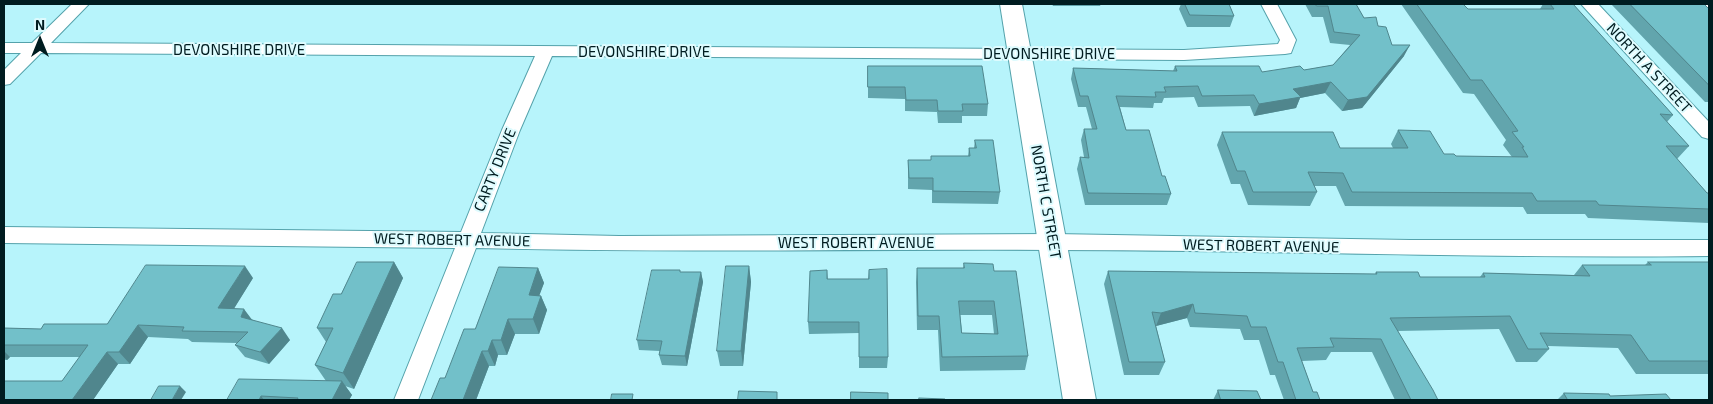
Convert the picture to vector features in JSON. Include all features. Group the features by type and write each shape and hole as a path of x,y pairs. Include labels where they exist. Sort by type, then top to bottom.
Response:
{"street":[{"path":"4,80 81,4"},
{"name":"NORTH C STREET","path":"1011,4 1018,54 1054,242 1080,400"},
{"name":"DEVONSHIRE DRIVE","path":"4,48 1184,55 1284,49 1288,40 1269,4"},
{"name":"NORTH A STREET","path":"1589,4 1707,128"},
{"name":"CARTY DRIVE","path":"406,400 467,240 545,52"},
{"name":"WEST ROBERT AVENUE","path":"4,235 467,240 619,244 1054,242 1410,248 1709,248"}],"building":[{"path":"1185,4 1229,4 1234,16 1190,15"},
{"path":"1315,4 1356,4 1364,18 1376,17 1378,26 1386,27 1392,45 1410,45 1367,97 1348,100 1331,82 1293,89 1301,97 1259,104 1254,95 1202,96 1198,86 1164,87 1166,92 1155,92 1156,97 1116,96 1126,130 1149,130 1162,176 1165,176 1171,194 1088,193 1080,157 1089,158 1084,129 1097,129 1088,96 1080,96 1073,68 1177,71 1175,66 1259,66 1262,72 1300,66 1304,70 1333,65 1360,35 1334,32 1328,6 1317,6"},
{"path":"1417,4 1463,4 1468,9 1554,9 1550,4 1573,4 1673,115 1660,114 1689,146 1666,146 1709,193 1709,209 1599,205 1596,201 1537,201 1532,193 1352,192 1343,173 1308,172 1317,192 1253,192 1245,171 1237,171 1222,132 1333,132 1340,148 1408,148 1398,130 1430,131 1444,154 1454,154 1456,156 1528,157 1522,147 1524,147 1512,132 1518,131 1482,80 1471,80"},
{"path":"1630,4 1704,4 1709,9 1709,85"},
{"path":"868,66 982,66 988,104 962,104 963,111 938,111 937,100 906,100 905,87 868,87"},
{"path":"975,140 993,140 1000,192 933,191 933,178 909,178 908,160 931,160 931,156 970,156 969,148 976,148"},
{"path":"357,262 394,262 343,373 315,365 333,328 317,328 333,294 341,294"},
{"path":"1648,262 1709,262 1709,361 1649,361 1631,335 1540,333 1549,349 1528,349 1510,316 1390,318 1438,400 1411,400 1381,339 1330,338 1334,347 1297,348 1313,392 1317,392 1320,400 1296,400 1283,362 1278,362 1266,327 1251,327 1247,316 1195,313 1193,304 1161,313 1152,312 1165,362 1129,362 1108,271 1377,274 1376,272 1418,272 1420,277 1485,277 1483,273 1590,276 1582,265 1651,265"},
{"path":"964,263 993,264 994,271 1016,271 1028,356 942,357 939,316 918,316 917,268 964,268","holes":["959,301 994,301 998,334 962,333"]},
{"path":"146,265 245,266 218,308 244,309 241,317 282,328 260,352 235,345 248,332 182,331 184,327 138,325 119,352 107,352 72,400 4,400 4,381 62,381 88,345 4,345 4,328 41,329 44,324 107,324"},
{"path":"726,266 749,266 741,351 717,351"},
{"path":"499,267 538,268 529,295 541,296 533,319 508,319 501,340 492,340 488,351 482,351 463,400 431,400 440,378 445,378 464,329 475,329"},
{"path":"887,269 888,357 859,357 859,322 808,322 810,271 827,270 827,279 869,279 869,270"},
{"path":"652,270 701,272 685,356 659,355 662,341 637,340"},
{"path":"239,379 342,381 332,400 297,400 298,398 261,396 259,400 227,400"},
{"path":"159,386 180,386 172,400 151,400"},
{"path":"1218,390 1257,391 1261,400 1221,400"},
{"path":"739,391 777,392 777,400 738,400"},
{"path":"851,392 888,393 888,400 851,400"},
{"path":"1564,393 1609,394 1610,396 1666,394 1671,400 1568,400"},
{"path":"612,394 633,394 632,400 611,400"},
{"path":"919,398 945,399 945,400 920,400"}]}
